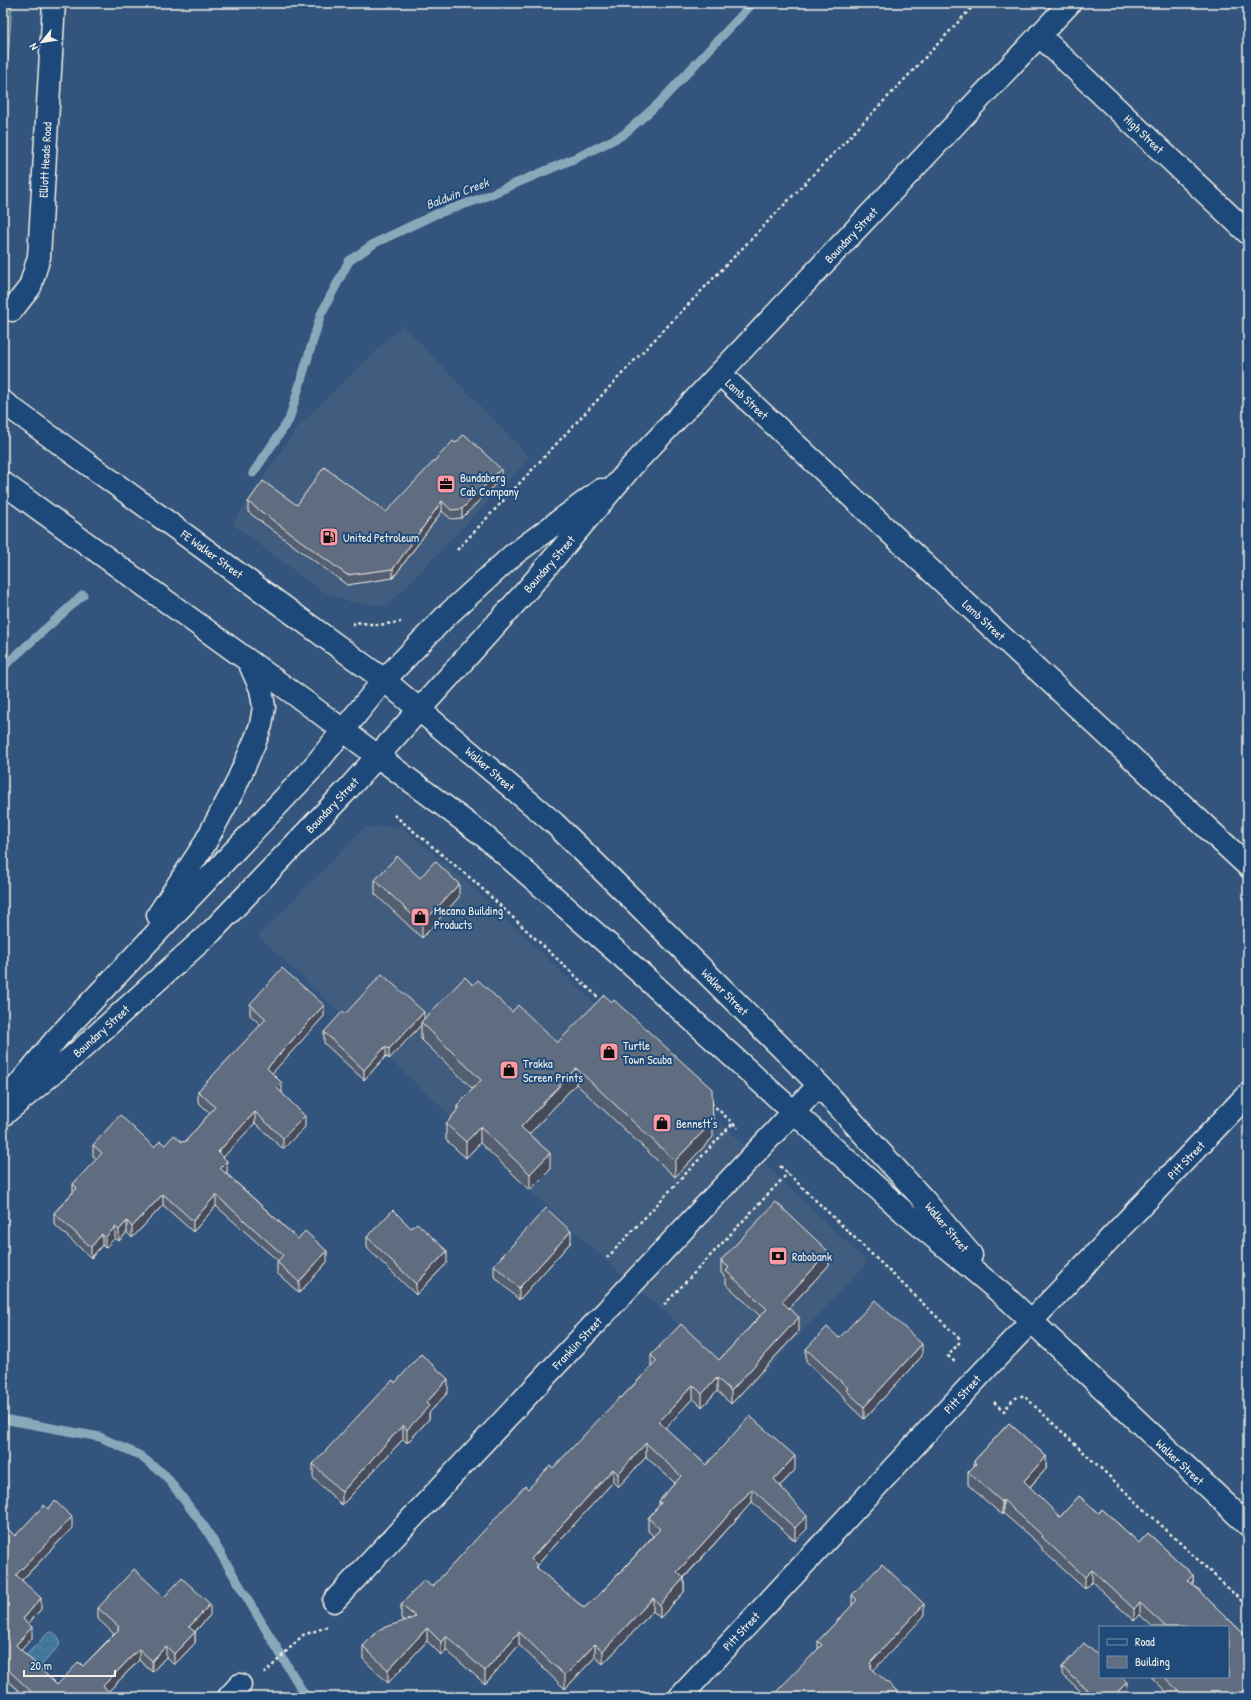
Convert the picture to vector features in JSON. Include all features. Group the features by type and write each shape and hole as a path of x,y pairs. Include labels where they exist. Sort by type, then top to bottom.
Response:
{"street":[{"name":"Elliott Heads Road","path":"12,310 30,288 39,257 54,3"},
{"name":"Boundary Street","path":"3,1115 78,1052 212,931 342,796 419,708 527,590 632,466 1070,3"},
{"name":"High Street","path":"1039,35 1248,233"},
{"name":"Lamb Street","path":"720,374 1248,866"},
{"name":"FE Walker Street","path":"3,402 384,680 419,708"},
{"name":"Boundary Street","path":"3,1104 57,1038 311,770 384,680 444,617 513,555 632,466"},
{"path":"3,483 377,756"},
{"path":"127,963 204,846 251,753 260,726 264,707 261,689 249,662"},
{"name":"Walker Street","path":"419,708 554,823 819,1086 924,1200 1008,1299"},
{"name":"Walker Street","path":"377,756 483,835 626,960 905,1213 1008,1299 1248,1525"},
{"name":"Franklin Street","path":"334,1601 819,1086"},
{"name":"Pitt Street","path":"680,1697 1031,1321 1248,1094"}],"path":[{"path":"457,550 633,362 976,3"},
{"path":"350,629 354,622 378,625 404,621"},
{"path":"394,815 474,881 606,1005"},
{"path":"710,1102 738,1128"},
{"path":"607,1258 733,1123"},
{"path":"780,1166 959,1338 959,1344 948,1356 956,1363"},
{"path":"664,1305 788,1173"},
{"path":"994,1402 1004,1411 1016,1398 1019,1396 1024,1396 1248,1606"},
{"path":"274,1665 303,1635 326,1629 332,1622 334,1601"}],"shaded area":[{"path":"403,325 530,458 387,606 349,602 321,591 232,524 299,425"},
{"path":"401,826 470,885 868,1262 748,1390 666,1313 596,1252 258,936 365,827"}],"green space":[{"path":"3,3 12,3 3,129"}],"water":[{"path":"51,1632 58,1637 60,1641 59,1646 38,1669 25,1656 47,1634"}],"building":[{"path":"464,434 501,469 462,509 451,510 442,501 393,569 347,575 248,502 263,481 297,505 324,467 386,512 453,441 456,443"},
{"name":"Mecano Building Products","path":"397,856 420,878 435,861 459,884 422,924 375,880"},
{"path":"282,968 324,1005 267,1068 282,1083 277,1088 305,1116 283,1138 255,1112 218,1152 227,1161 220,1168 298,1239 305,1231 327,1251 299,1282 277,1262 283,1255 216,1195 193,1221 163,1194 132,1227 127,1221 119,1230 115,1227 105,1238 102,1234 91,1247 54,1213 77,1188 73,1184 102,1153 93,1145 120,1115 154,1147 160,1141 165,1145 174,1135 182,1142 185,1142 215,1107 198,1091 266,1019 250,1004"},
{"path":"382,974 424,1012 389,1049 386,1046 364,1070 324,1032 343,1011 345,1014"},
{"path":"465,977 473,985 478,980 512,1012 518,1005 557,1043 604,995 612,1002 614,1000 712,1089 713,1121 675,1161 576,1068 521,1127 550,1153 530,1174 480,1127 466,1142 446,1124 459,1108 457,1106 481,1080 421,1022"},
{"path":"776,1202 829,1252 782,1302 799,1317 731,1391 717,1378 702,1394 693,1385 659,1422 706,1465 750,1416 795,1456 774,1479 807,1516 795,1528 752,1489 677,1572 684,1578 660,1605 653,1598 603,1651 595,1644 565,1676 519,1632 485,1671 446,1636 441,1642 427,1628 388,1670 363,1646 380,1629 416,1617 401,1605 424,1580 432,1587 525,1486 528,1489 550,1466 553,1468 620,1397 621,1398 657,1361 651,1355 681,1324 719,1360 767,1309 726,1271 729,1268 721,1260","holes":["646,1443 681,1476 659,1501 661,1503 648,1518 660,1529 602,1592 584,1608 536,1567 537,1565 531,1559 613,1469 618,1474"]},
{"path":"546,1208 571,1231 519,1288 494,1265"},
{"path":"393,1210 411,1228 417,1223 447,1251 416,1284 367,1237"},
{"path":"875,1300 922,1344 864,1407 846,1390 848,1388 806,1349 827,1327 839,1338"},
{"path":"421,1354 448,1379 426,1403 429,1406 407,1430 403,1425 342,1492 313,1464 389,1383 393,1380 395,1383"},
{"path":"1009,1423 1046,1456 1024,1481 1060,1517 1079,1496 1099,1513 1102,1509 1139,1543 1148,1533 1193,1575 1188,1580 1247,1637 1248,1636 1248,1697 1185,1697 1165,1678 1229,1678 1229,1626 1165,1626 1140,1603 1134,1609 1092,1570 1085,1577 1003,1500 1002,1502 968,1472 976,1464 974,1461"},
{"path":"55,1501 72,1517 16,1575 41,1598 23,1619 32,1627 16,1645 57,1685 79,1662 83,1666 119,1630 117,1629 119,1627 98,1608 134,1569 164,1597 182,1578 210,1604 189,1627 195,1632 174,1654 166,1646 152,1661 139,1649 103,1686 114,1696 112,1697 37,1697 3,1665 3,1524 15,1536 44,1505 48,1509"},
{"path":"882,1564 924,1604 870,1663 872,1666 870,1667 904,1697 771,1697 822,1645 818,1641 857,1600 852,1595"},
{"path":"1084,1643 1099,1656 1099,1678 1123,1678 1127,1682 1113,1697 1095,1697 1062,1667"}],"waterway":[{"name":"Baldwin Creek","path":"253,473 289,420 321,314 349,261 375,243 436,214 477,200 578,157 623,135 658,104 753,3"},
{"name":"Baldwin Creek","path":"3,667 83,595"},
{"path":"3,1419 100,1437 139,1455 165,1475 206,1529 306,1697"}],"place":[{"name":"Bundaberg Cab Company","path":"446,484"},
{"name":"United Petroleum","path":"329,537"},
{"name":"Mecano Building Products","path":"420,917"},
{"name":"Turtle Town Scuba","path":"609,1052"},
{"name":"Trakka Screen Prints","path":"509,1070"},
{"name":"Bennett's","path":"662,1123"},
{"name":"Rabobank","path":"778,1256"}]}
